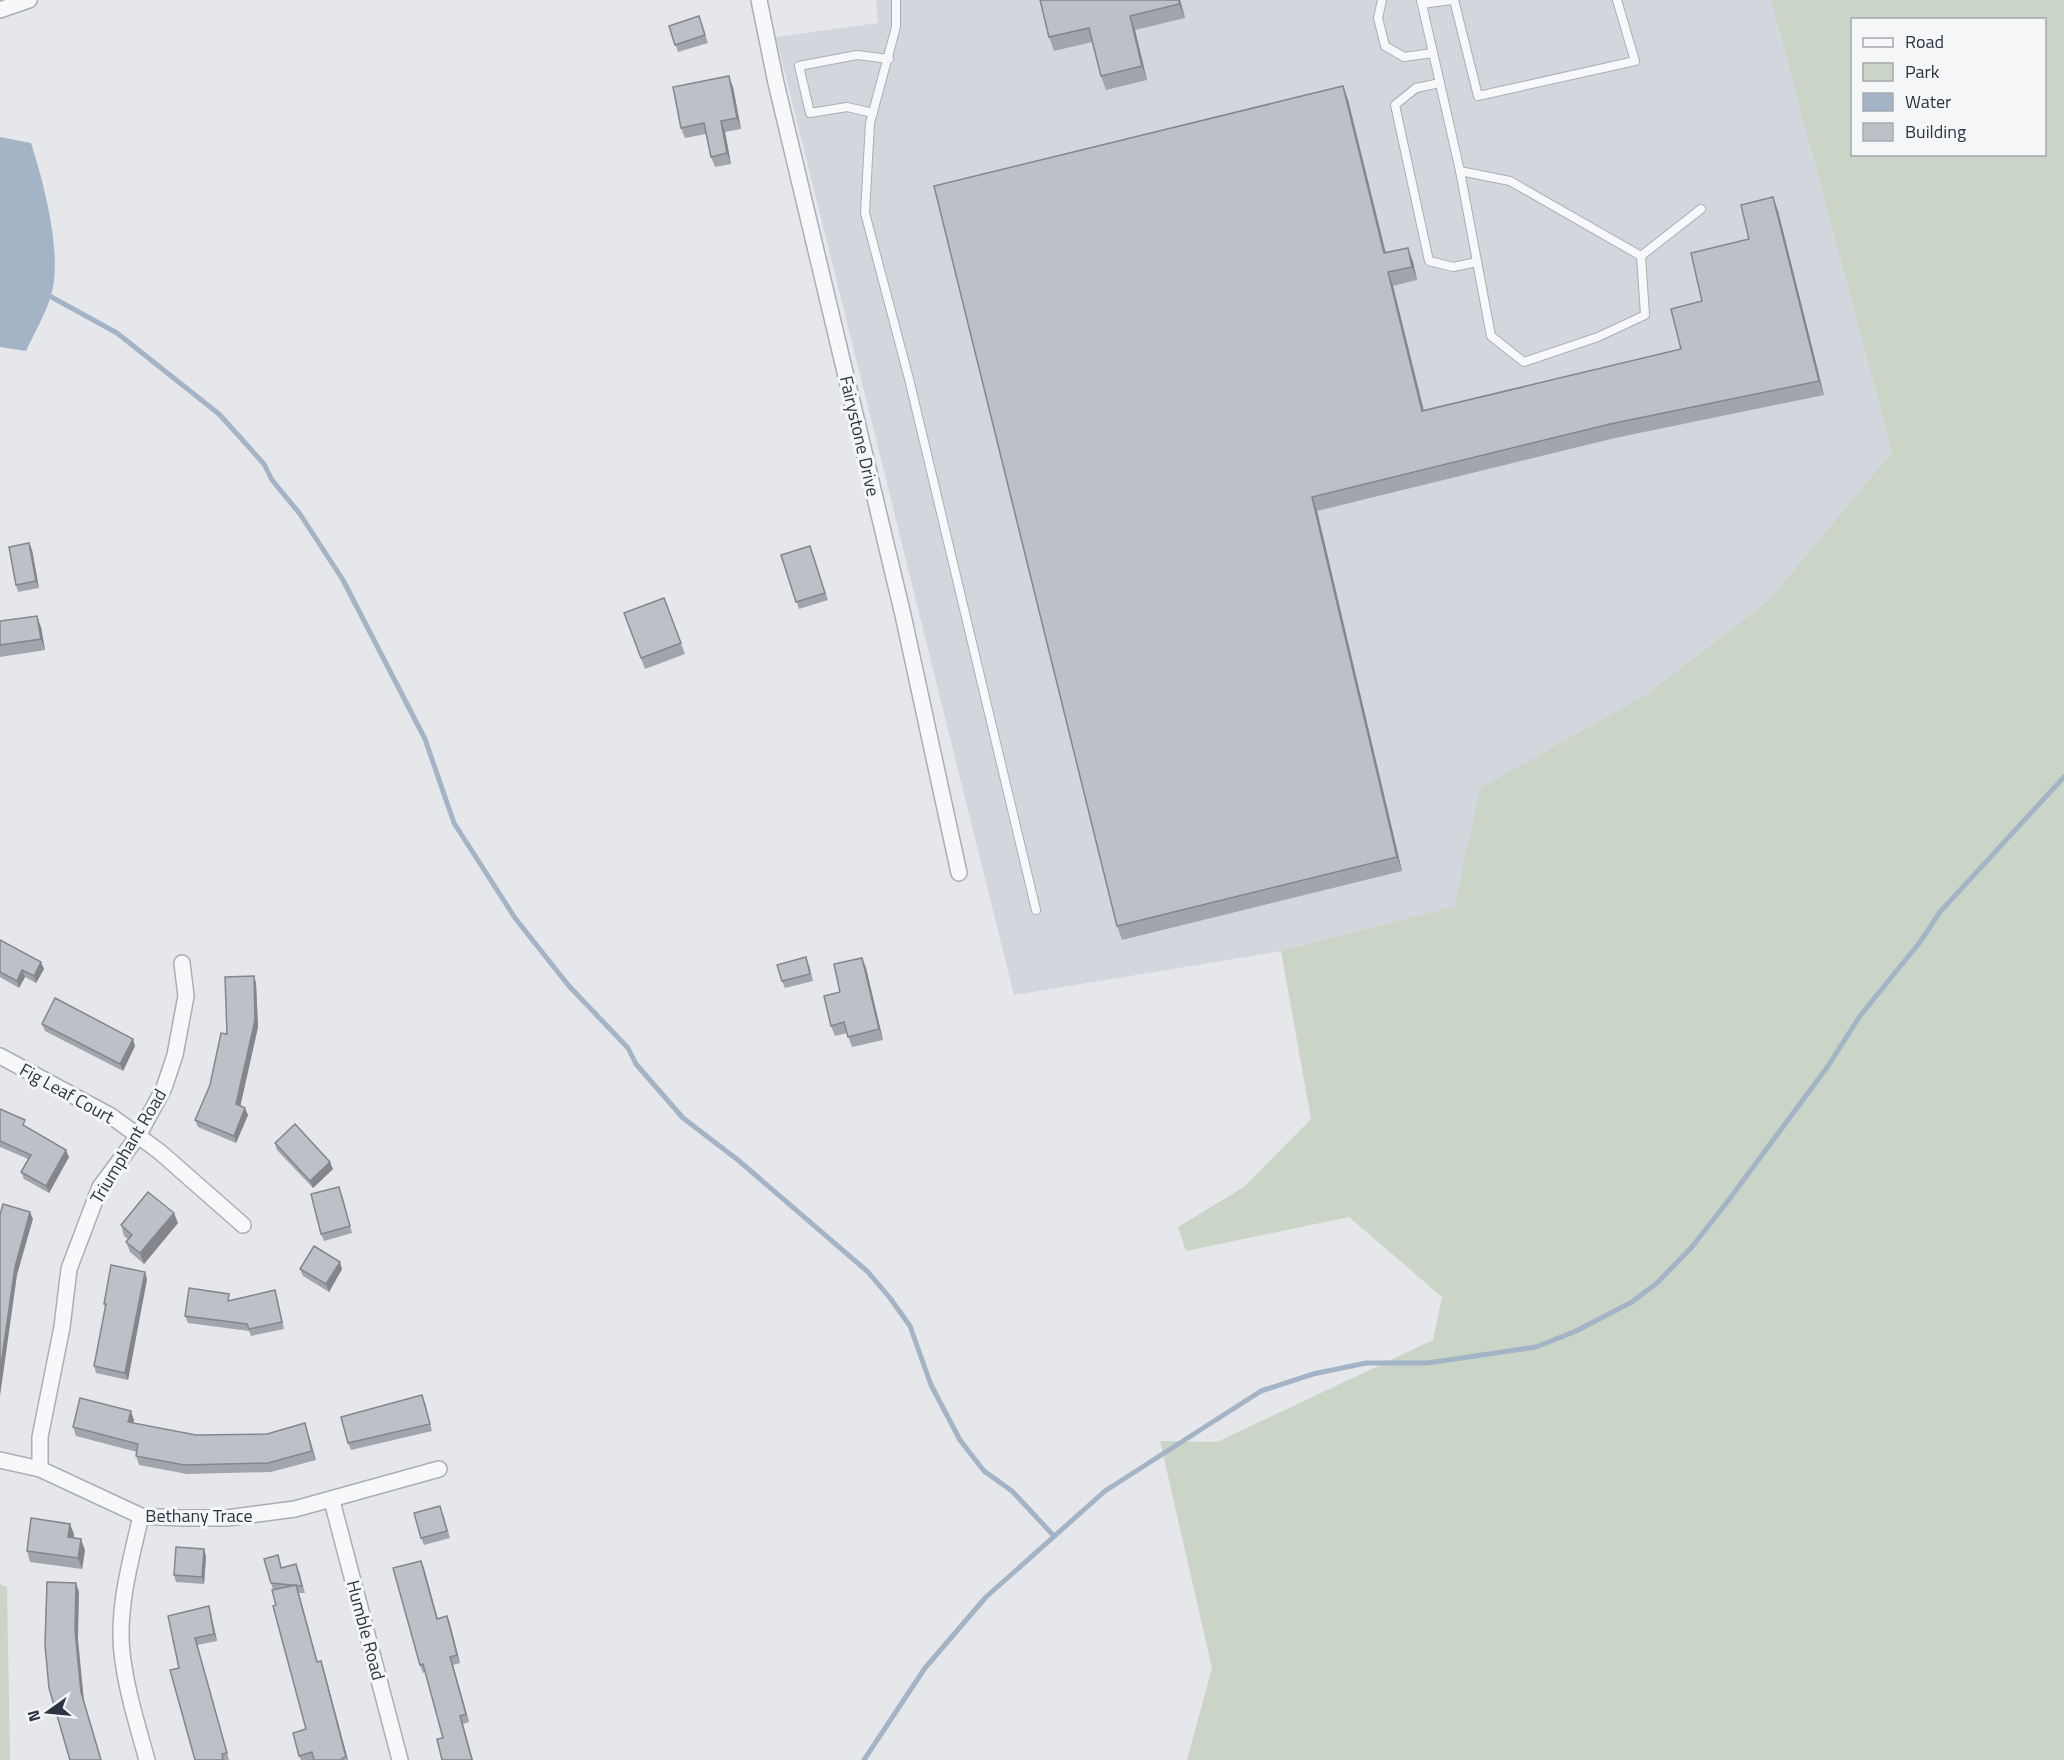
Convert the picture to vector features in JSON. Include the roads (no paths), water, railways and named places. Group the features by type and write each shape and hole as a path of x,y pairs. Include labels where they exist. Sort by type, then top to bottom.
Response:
{"street":[{"path":"0,10 29,0"},
{"name":"Fairystone Drive","path":"759,0 776,83 903,615 959,873"},
{"name":"Triumphant Road","path":"40,1469 40,1437 63,1327 69,1269 100,1186 138,1136 164,1088 175,1055 186,996 182,963"},
{"name":"Fig Leaf Court","path":"0,1056 111,1116 160,1152 243,1225"},
{"name":"Bethany Trace","path":"0,1460 40,1469 141,1516 227,1518 266,1514 332,1501 439,1469"},
{"name":"Humble Road","path":"332,1501 400,1760"},
{"path":"141,1516 124,1599 122,1650 130,1700 147,1760"}],"lane":[{"path":"897,0 896,27 889,59 870,123 865,213 909,379 1036,910"},
{"path":"1382,0 1378,18 1385,46 1404,57 1433,53"},
{"path":"1617,0 1635,61 1478,96 1453,0 1421,2 1460,171 1491,336 1524,362 1598,337 1645,315 1641,256"},
{"path":"873,113 847,107 810,113 799,66 858,55 889,59"},
{"path":"1440,83 1416,88 1395,105 1429,261 1453,267 1477,262"},
{"path":"1460,171 1510,181 1641,256"},
{"path":"1641,256 1701,208"}],"water":[{"path":"0,137 31,143 46,198 53,240 55,260 51,296 26,351 0,347"}],"waterway":[{"path":"46,294 117,333 219,414 264,464 272,480 300,514 343,580 425,739 454,823 515,918 569,986 628,1048 636,1064 683,1118 738,1160 868,1272 910,1326 931,1385 960,1440 984,1471 1012,1491 1054,1536"},
{"path":"864,1760 925,1668 986,1597 1105,1491 1261,1391 1313,1374 1366,1363 1427,1363 1536,1347 1576,1331 1632,1302 1657,1283 1691,1248 1728,1201 1828,1066 1860,1016 1920,942 1940,912 2064,777"}]}
